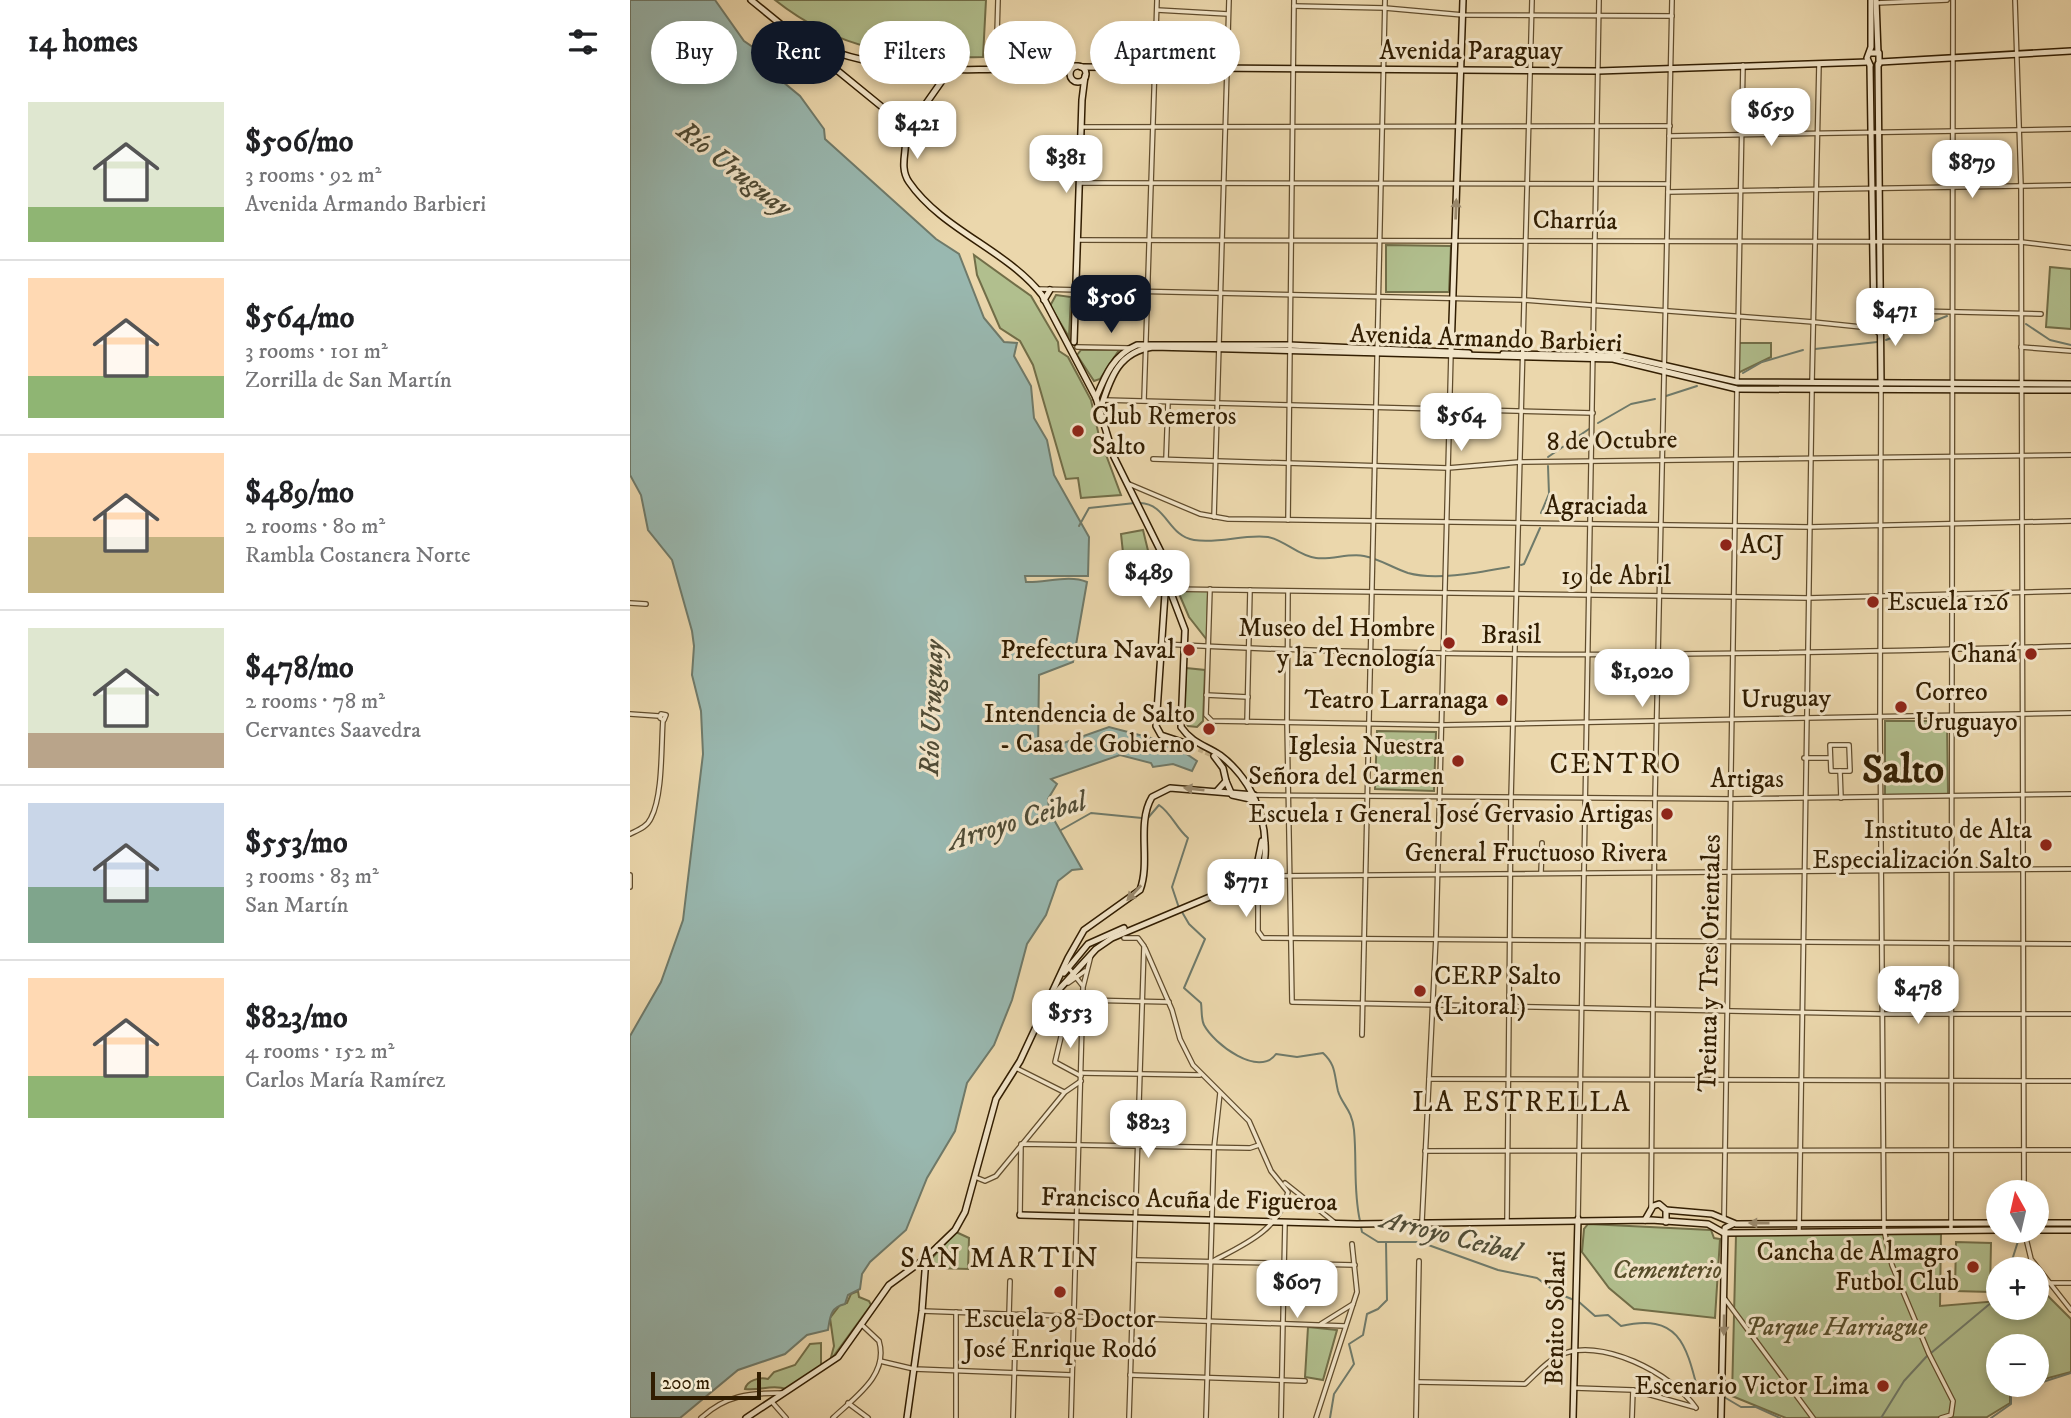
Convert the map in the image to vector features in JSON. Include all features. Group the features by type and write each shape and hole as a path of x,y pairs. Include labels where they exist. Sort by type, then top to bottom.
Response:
{"street":[{"path":"751,0 777,21"},
{"path":"997,21 998,0"},
{"path":"1157,0 1157,21"},
{"path":"1228,21 1229,0"},
{"path":"1288,520 1294,0"},
{"path":"1362,1035 1385,0"},
{"path":"1422,1221 1436,937 1452,298 1464,0"},
{"path":"1507,1221 1506,1079 1511,798 1532,0"},
{"path":"1578,1219 1600,0"},
{"path":"1650,1217 1654,1079 1655,798 1672,0"},
{"path":"1873,1 1947,0"},
{"path":"1951,1226 1954,943 1953,0"},
{"path":"2015,0 2021,186 2024,1180"},
{"path":"1873,1 1879,54 1876,189 1882,312 1880,798 1884,1230 1892,1265 1929,1354 1953,1401 1951,1415 1941,1418"},
{"path":"1873,1 1869,59 1876,134"},
{"path":"1294,6 1385,8 1463,15 1672,16"},
{"path":"1157,10 1228,14"},
{"path":"1869,59 1879,63 1908,59 2071,51"},
{"path":"1869,59 1879,54 1908,59"},
{"name":"Avenida Paraguay","path":"1240,69 1598,71 1869,59"},
{"path":"1799,1227 1804,758 1819,62"},
{"name":"Treinta y Tres Orientales","path":"1724,1221 1742,65"},
{"path":"1078,66 1085,75 1073,354 1090,387 1104,400 1593,413"},
{"name":"Avenida Paraguay","path":"1078,66 1090,67"},
{"name":"Avenida Paraguay","path":"1076,80 1081,81 1090,73"},
{"path":"845,77 898,120 906,132"},
{"path":"940,84 906,132 904,172 911,185 943,218 1037,289 1073,344"},
{"path":"1074,84 1082,100"},
{"path":"1144,400 1154,84"},
{"path":"1214,517 1226,84"},
{"path":"1081,127 1670,126"},
{"path":"1670,136 2071,129"},
{"path":"1080,183 1668,184"},
{"path":"1668,192 2071,186"},
{"name":"Charrúa","path":"1078,240 1150,238 1525,239 1738,243 2021,242 2071,248"},
{"path":"1871,328 1877,242"},
{"path":"1037,289 1595,303 1871,328 1882,335"},
{"path":"1044,300 1050,290"},
{"path":"1874,310 2041,314"},
{"path":"1073,354 1065,349 1073,344 1130,351"},
{"name":"Avenida Armando Barbieri","path":"1130,351 1145,346 1522,356 1623,356 1737,386 2022,387 2071,384"},
{"path":"2021,347 2071,351"},
{"path":"1130,351 1116,359 1103,383 1097,395 1100,410 1109,446 1163,556 1166,579 1184,624 1181,727 1201,747 1222,757 1253,797 1266,847 1257,874 1258,931 1263,938 1436,937 2071,944"},
{"path":"1100,410 1116,368 1130,351"},
{"path":"1090,387 1103,383"},
{"name":"Avenida Armando Barbieri","path":"2022,387 2071,390"},
{"path":"1166,459 1168,401"},
{"name":"8 de Octubre","path":"1153,458 1448,468 1520,462 1953,458 2071,454"},
{"name":"Agraciada","path":"1127,484 1214,517 1288,520 1736,527 1953,526 2071,521"},
{"path":"1166,579 1162,603 1156,726 1161,735 1185,743"},
{"path":"1163,592 1169,588"},
{"name":"19 de Abril","path":"1169,588 1808,598 2071,591"},
{"path":"1210,589 1206,695 1248,697"},
{"path":"1247,722 1250,590"},
{"path":"1288,591 1289,939 1292,1002 1362,1006 1582,1007 1801,1013 2071,1014"},
{"path":"1162,603 1168,599 1175,601"},
{"path":"630,604 646,604"},
{"name":"Brasil","path":"1160,644 1249,649 1587,655 2071,646"},
{"name":"Uruguay","path":"1206,695 1206,715 1209,720 1247,722 1442,725 2071,713"},
{"path":"630,714 666,715 663,720 657,800 652,818 645,826 630,834"},
{"path":"1830,745 1849,745 1850,771 1831,771 1831,758 1830,745"},
{"path":"1214,756 1223,768 1232,795"},
{"path":"1804,758 1831,758"},
{"path":"1840,771 1841,798"},
{"path":"1216,792 1226,781"},
{"path":"1058,986 1068,958 1084,930 1140,890 1146,811 1152,797 1163,790 1180,788 1253,797"},
{"name":"Artigas","path":"1253,797 1804,799 2071,794"},
{"path":"1541,873 1542,843"},
{"name":"General Fructuoso Rivera","path":"1257,874 2071,869"},
{"path":"746,1418 838,1357 889,1285 926,1258 960,1222 996,1099 1016,1068 1068,967 1088,944 1215,894 1257,874"},
{"path":"630,876 630,886"},
{"path":"1074,977 1092,954 1112,938 1160,915"},
{"path":"1124,938 1139,938 1169,1002 1180,1039 1200,1075 1250,1121 1271,1171 1335,1223"},
{"path":"1129,1418 1144,946"},
{"path":"1070,1418 1083,987 1092,954"},
{"path":"1068,958 1068,967 1083,987"},
{"path":"1058,986 1086,970"},
{"path":"1083,1000 1169,1002"},
{"path":"1083,1021 1065,1020 1055,1062 1081,1076 1200,1075"},
{"path":"1016,1068 1065,1092"},
{"path":"975,1177 991,1180 1081,1076"},
{"path":"1429,1079 2071,1081"},
{"path":"1206,1418 1214,1148 1220,1093"},
{"path":"1021,1143 1214,1148 1250,1148 1259,1145"},
{"path":"1020,1216 1021,1143"},
{"path":"1425,1151 2071,1150"},
{"path":"1006,1164 1014,1161 1021,1167"},
{"path":"1211,1262 1252,1241 1273,1222 1288,1192 1283,1182"},
{"path":"1650,1217 1659,1204 1666,1210 1699,1212 1736,1224 1884,1230 1986,1224"},
{"path":"1708,1224 1724,1207"},
{"path":"1666,1210 1666,1222"},
{"name":"Francisco Acuña de Figueroa","path":"1020,1216 1357,1224 1650,1217"},
{"path":"1650,1217 1666,1222 1708,1224 1727,1233 1884,1223 1986,1229"},
{"name":"Benito Solari","path":"1573,1418 1578,1219"},
{"path":"1281,1418 1285,1222"},
{"path":"2049,1223 2071,1223"},
{"path":"1721,1418 1727,1233 1725,1227 1736,1224"},
{"path":"2049,1230 2071,1230"},
{"path":"1316,1418 1354,1303 1357,1281 1352,1244"},
{"path":"906,1418 922,1311 926,1258"},
{"path":"1134,1260 1355,1265"},
{"path":"1416,1418 1419,1261"},
{"path":"1009,1314 1010,1281"},
{"path":"2049,1283 2071,1283"},
{"path":"2049,1283 2071,1310"},
{"path":"1724,1299 1814,1418"},
{"path":"1319,1325 1354,1303"},
{"path":"922,1311 1345,1326"},
{"path":"956,1312 956,1418"},
{"path":"1013,1418 1016,1314"},
{"path":"833,1418 874,1377 880,1361 879,1340 860,1323"},
{"path":"1418,1382 1525,1384 1556,1357 1575,1352 1617,1356 1652,1369 1684,1392 1696,1408 1633,1390 1574,1388"},
{"path":"880,1361 914,1369 1072,1375"},
{"path":"1130,1375 1305,1381"},
{"path":"1632,1418 1633,1390"},
{"path":"701,1418 710,1409 739,1394 786,1393"},
{"path":"772,1402 786,1418"},
{"path":"848,1404 868,1418"}],"green space":[{"path":"775,0 986,0 983,57 970,57 970,21 859,21 859,44 845,40 845,21 806,21"},
{"path":"1386,245 1451,246 1449,292 1386,292"},
{"path":"974,255 1031,296 1058,342 1059,351 1068,357 1091,400 1099,436 1121,495 1081,498 1078,478 1066,479 1033,365 1020,341 1000,328 977,275"},
{"path":"2050,267 2071,269 2071,329 2046,327"},
{"path":"1056,295 1071,297 1069,337 1050,306"},
{"path":"1739,343 1771,343 1771,357 1738,373"},
{"path":"1081,350 1119,350 1100,379 1094,381 1077,355"},
{"path":"1143,530 1152,567 1125,571 1121,534"},
{"path":"1177,589 1208,591 1207,640 1189,617"},
{"path":"1186,668 1205,670 1203,721 1197,727 1188,726 1184,720"},
{"path":"1885,721 1947,721 1948,794 1885,795"},
{"path":"1377,731 1436,732 1434,791 1375,789"},
{"name":"Cementerio","path":"1588,1224 1711,1230 1714,1238 1720,1239 1715,1318 1634,1309 1609,1288 1582,1252 1584,1229"},
{"path":"956,1232 969,1238 968,1269 932,1268 932,1258"},
{"name":"Parque Harriague","path":"1941,1234 1940,1306 1986,1302 1986,1320 2049,1320 2049,1297 2071,1319 2071,1372 2049,1378 2049,1334 1986,1334 1986,1397 2010,1397 2010,1403 1987,1417 1786,1418 1732,1396 1736,1235"},
{"name":"Cancha de Almagro Futbol Club","path":"1956,1242 1991,1243 1991,1257 1986,1257 1986,1292 1955,1291"},
{"path":"858,1291 859,1297 869,1301 871,1305 830,1361 834,1346 830,1318 840,1305 847,1303 851,1294"},
{"path":"1308,1327 1337,1330 1323,1380 1305,1377"},
{"path":"821,1343 821,1366 786,1389 745,1389 751,1381 768,1379 774,1372 795,1365 810,1344"}],"water":[{"name":"Río Uruguay","path":"630,0 715,0 730,21 651,21 651,84 737,84 737,31 751,46 751,84 786,84 800,96 824,129 825,139 936,239 959,254 984,318 1004,342 1017,343 1014,356 1031,386 1034,418 1047,440 1054,475 1089,537 1088,576 1025,576 1026,582 1065,579 1087,582 1073,662 1039,675 1038,752 1109,727 1170,743 1197,761 1192,771 1173,764 1153,767 1151,763 1120,755 1051,779 1057,784 1048,799 1049,811 1082,869 1072,870 1058,881 1046,915 1027,944 1012,1000 994,1045 967,1083 955,1131 927,1178 906,1230 870,1262 862,1274 860,1289 848,1295 845,1304 834,1310 828,1330 807,1335 785,1354 738,1370 680,1418 630,1418 630,1036 661,982 683,920 703,754 701,711 692,675 692,631 672,560 648,530 641,495 630,475"}],"waterway":[{"path":"1886,340 1947,316"},
{"path":"2026,324 2050,340 2071,345"},
{"path":"1815,349 1877,342"},
{"path":"1743,373 1762,362 1803,350"},
{"path":"1666,396 1697,386"},
{"path":"1598,423 1631,404 1655,399"},
{"path":"1548,457 1589,429"},
{"path":"1541,513 1549,494 1548,466"},
{"path":"1079,526 1089,508 1135,503"},
{"path":"1140,503 1156,509 1178,533 1194,540 1268,537 1309,557 1364,556 1419,575 1458,575 1509,567"},
{"path":"1521,565 1524,564 1540,528"},
{"name":"Arroyo Ceibal","path":"1147,819 1159,805 1188,838 1172,887 1179,908"},
{"name":"Arroyo Ceibal","path":"1061,830 1091,813 1142,818"},
{"name":"Arroyo Ceibal","path":"1182,912 1189,924 1205,939 1184,988 1201,1003 1204,1025 1209,1033 1237,1056 1248,1060 1259,1062 1276,1054 1297,1057 1323,1053 1330,1062 1338,1091 1353,1123 1360,1221"},
{"name":"Arroyo Ceibal","path":"1361,1227 1362,1232 1378,1242 1420,1242 1498,1270 1537,1278 1557,1293 1574,1300"},
{"path":"1330,1418 1334,1394 1354,1364 1349,1344 1363,1335 1367,1314 1378,1309 1387,1300 1386,1242"},
{"path":"2013,1257 2017,1243"},
{"name":"Arroyo Ceibal","path":"1579,1302 1595,1316 1608,1315 1621,1326 1640,1323 1667,1328 1683,1346 1698,1391 1719,1394"},
{"path":"1931,1353 1986,1307"},
{"path":"1881,1418 1904,1381 1927,1356"},
{"name":"Arroyo Ceibal","path":"1991,1418 2011,1404 2011,1392 2071,1373"},
{"name":"Arroyo Ceibal","path":"1724,1397 1741,1407 1756,1407 1780,1418"}],"tunnel":[{"path":"1185,743 1214,756"}],"place":[{"name":"Club Remeros Salto","path":"1078,431"},
{"name":"ACJ","path":"1726,545"},
{"name":"Escuela 126","path":"1873,602"},
{"name":"Museo del Hombre y la Tecnología","path":"1449,643"},
{"name":"Prefectura Naval","path":"1189,650"},
{"name":"Chaná","path":"2031,654"},
{"name":"Teatro Larranaga","path":"1502,700"},
{"name":"Correo Uruguayo","path":"1901,707"},
{"name":"Intendencia de Salto - Casa de Gobierno","path":"1209,729"},
{"name":"Iglesia Nuestra Señora del Carmen","path":"1458,761"},
{"name":"Escuela 1 General José Gervasio Artigas","path":"1667,814"},
{"name":"Instituto de Alta Especialización Salto","path":"2046,845"},
{"name":"CERP Salto (Litoral)","path":"1420,991"},
{"name":"Cancha de Almagro Futbol Club","path":"1973,1267"},
{"name":"Escuela 98 Doctor José Enrique Rodó","path":"1060,1292"},
{"name":"Escenario Victor Lima","path":"1883,1386"}],"district":[{"name":"CENTRO","path":"1616,764"},
{"name":"Salto","path":"1903,771"},
{"name":"LA ESTRELLA","path":"1522,1102"},
{"name":"SAN MARTIN","path":"1000,1258"}]}
